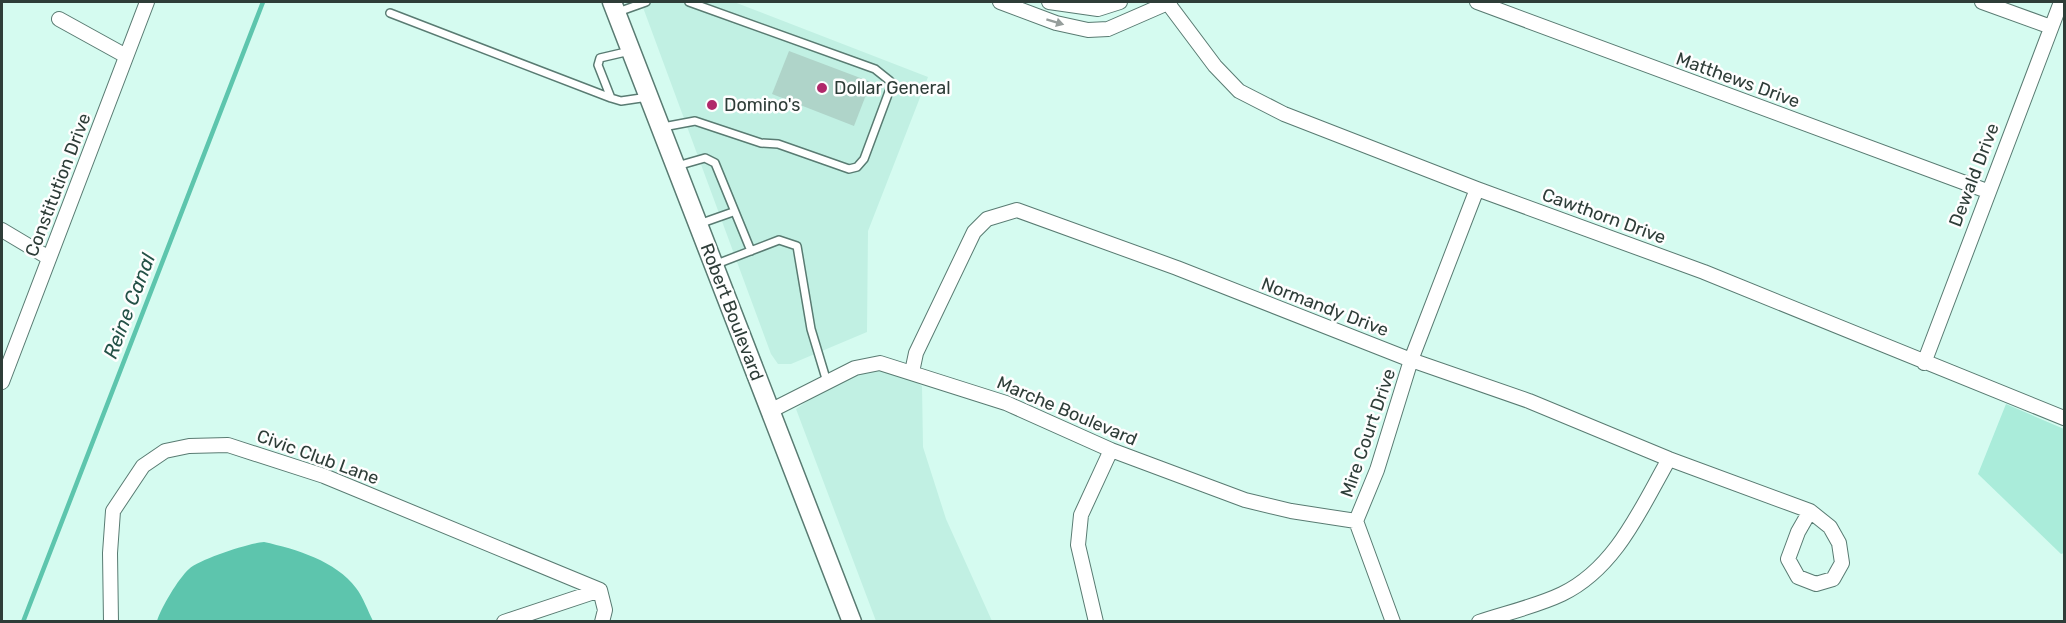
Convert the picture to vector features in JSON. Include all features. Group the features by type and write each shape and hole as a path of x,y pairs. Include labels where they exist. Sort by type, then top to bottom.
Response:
{"main road":[{"name":"Robert Boulevard","path":"614,7 852,621"}],"street":[{"name":"Constitution Drive","path":"2,382 147,2"},
{"path":"1000,2 1056,23 1088,30 1108,29 1168,2"},
{"path":"1049,2 1098,9 1120,2"},
{"name":"Cawthorn Drive","path":"1168,2 1215,66 1239,91 1284,114 1478,189 1704,272 2064,418"},
{"name":"Matthews Drive","path":"1477,2 1510,8 1987,191"},
{"path":"1982,2 2051,27"},
{"name":"Dewald Drive","path":"1924,363 1987,191 2061,2"},
{"path":"59,19 126,56"},
{"name":"Mire Court Drive","path":"1393,621 1356,520 1377,470 1412,360 1478,189"},
{"name":"Normandy Drive","path":"912,372 916,353 974,232 987,219 1017,210 1177,268 1412,360 1529,401 1669,459 1810,511 1830,527 1839,543 1842,563 1833,579 1816,584 1798,577 1788,559 1798,532 1810,511"},
{"path":"2,230 50,258"},
{"name":"Marche Boulevard","path":"770,411 855,368 880,363 1006,404 1111,450 1245,500 1291,511 1356,520"},
{"name":"Civic Club Lane","path":"111,621 110,553 113,512 143,466 165,451 189,446 228,445 324,476 600,590"},
{"path":"1096,621 1078,545 1081,515 1111,450"},
{"path":"1479,621 1562,594 1596,573 1626,534 1669,459"},
{"path":"504,621 600,590 605,610 602,621"}],"lane":[{"path":"614,7 646,2"},
{"path":"660,128 695,122 761,143 778,144 849,169 857,167 864,159 890,89 890,81 875,69 689,2"},
{"path":"390,13 611,98 621,101 648,97"},
{"path":"611,98 598,65 600,58 630,51"},
{"path":"675,166 705,159 715,162 733,212 751,251"},
{"path":"698,224 733,212"},
{"path":"714,265 779,240 797,246 811,329 826,382"}],"shaded area":[{"path":"641,2 734,2 928,77 868,231 867,332 791,364 778,364 771,354"},
{"path":"877,370 911,379 922,386 923,447 946,519 992,621 876,621 796,409 819,393 855,375"},
{"path":"2006,404 2064,429 2064,553 2061,554 1978,474"},
{"path":"264,542 289,548 327,563 338,570 359,592 373,621 157,621 170,594 189,569 225,552"}],"building":[{"name":"Dollar General","path":"789,51 871,82 854,126 772,94"}],"waterway":[{"name":"Reine Canal","path":"23,622 263,2"}],"place":[{"name":"Dollar General","path":"822,88"},
{"name":"Domino's","path":"712,105"}]}
